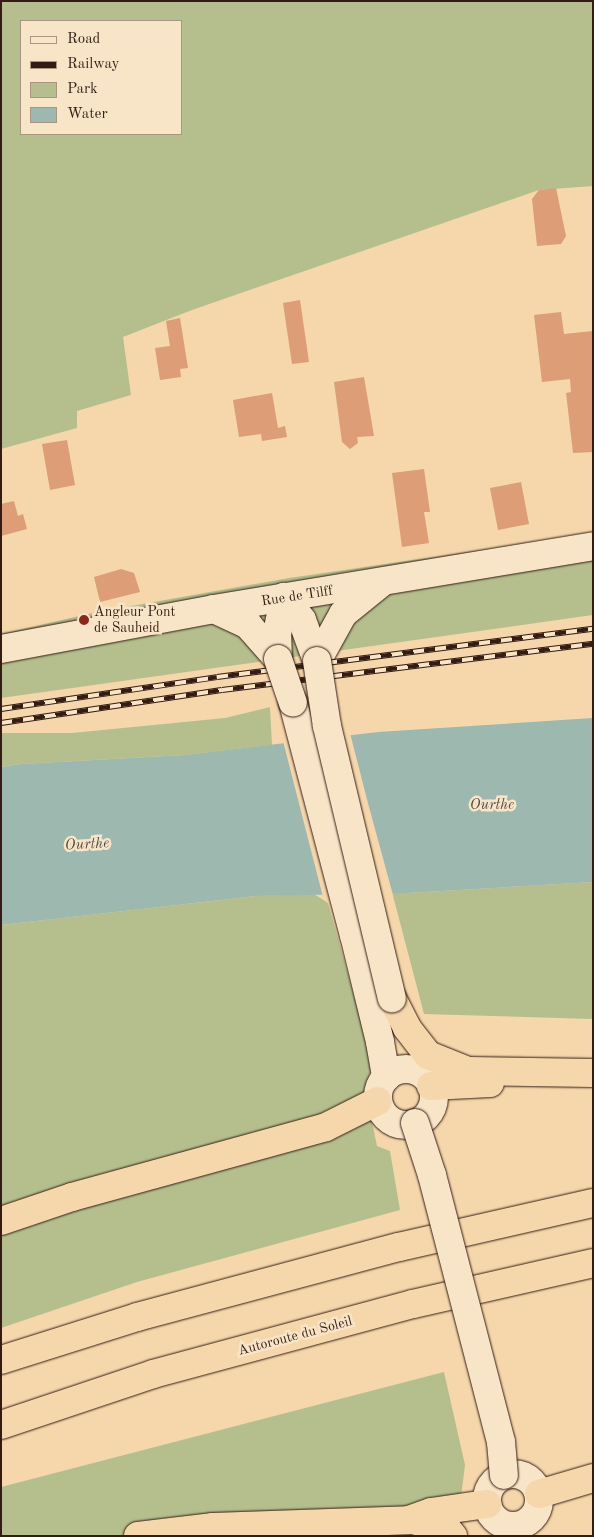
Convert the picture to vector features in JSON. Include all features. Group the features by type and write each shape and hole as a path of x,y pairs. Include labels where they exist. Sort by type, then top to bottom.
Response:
{"highway":[{"path":"392,998 407,1028 428,1055 468,1071 588,1073"},
{"path":"425,1079 470,1085 588,1073"},
{"path":"1,1220 72,1197 326,1127 382,1089"},
{"path":"1,1360 137,1317 370,1255 593,1203"},
{"name":"Autoroute du Soleil","path":"1,1425 153,1374 413,1304 593,1263"},
{"path":"539,1494 593,1478"},
{"path":"409,1520 431,1512 487,1504"},
{"path":"138,1536 213,1528 409,1520 448,1530 453,1536"}],"main road":[{"name":"Rue de Tilff","path":"1,649 214,609 381,583 593,546"},
{"path":"317,660 343,614 381,583"},
{"path":"214,609 248,625 278,659 293,703 380,1042 381,1110 387,1118 406,1125 415,1123 425,1117 431,1108 434,1097 395,1021 392,998 327,726 317,660 290,622 284,597"},
{"path":"278,659 290,622"},
{"path":"382,1089 395,1071 407,1069 425,1079"},
{"path":"415,1123 432,1175 501,1442 504,1475"},
{"path":"511,1474 526,1477 536,1487 539,1494 540,1502 534,1516 513,1531 493,1518 487,1504 487,1497 492,1483 504,1475 511,1474"}],"green space":[{"path":"1,1 593,1 593,186 539,190 192,310 123,337 131,395 77,411 77,428 1,449"},
{"path":"593,534 593,615 1,698 1,634 92,613 289,578"},
{"path":"270,707 272,745 185,755 21,764 1,767 1,733 72,733 225,718"},
{"path":"593,882 593,1019 424,1014 392,892 408,893"},
{"path":"314,894 328,903 373,1063 365,1088 377,1146 390,1151 400,1210 137,1282 1,1328 1,925 256,896"},
{"path":"444,1372 465,1465 456,1536 1,1536 1,1487"}],"water":[{"name":"Ourthe","path":"593,718 593,882 408,893 256,896 1,925 1,767 21,764 185,755 378,732"}],"pier":[{"path":"350,733 393,895 323,897 283,741"}],"building":[{"path":"556,188 566,236 561,244 537,246 532,199 539,190"},
{"path":"300,300 309,362 292,364 283,303"},
{"path":"561,312 564,334 593,331 593,452 573,453 566,393 571,392 570,379 542,382 534,315"},
{"path":"180,318 188,368 180,369 181,377 160,380 155,348 170,346 166,321"},
{"path":"364,377 374,436 357,437 358,443 350,449 342,442 334,382"},
{"path":"272,393 278,428 285,426 287,437 262,441 261,434 239,437 233,400"},
{"path":"67,440 75,485 50,490 42,444"},
{"path":"424,469 430,512 424,512 429,543 402,547 392,473"},
{"path":"521,482 529,524 498,530 490,488"},
{"path":"14,501 18,516 23,514 27,529 1,536 1,504"},
{"path":"121,569 134,573 140,592 100,602 94,577"}],"railway":[{"path":"1,709 217,677 593,629"},
{"path":"1,723 222,690 593,644"}],"place":[{"name":"Angleur Pont de Sauheid","path":"84,620"}]}
